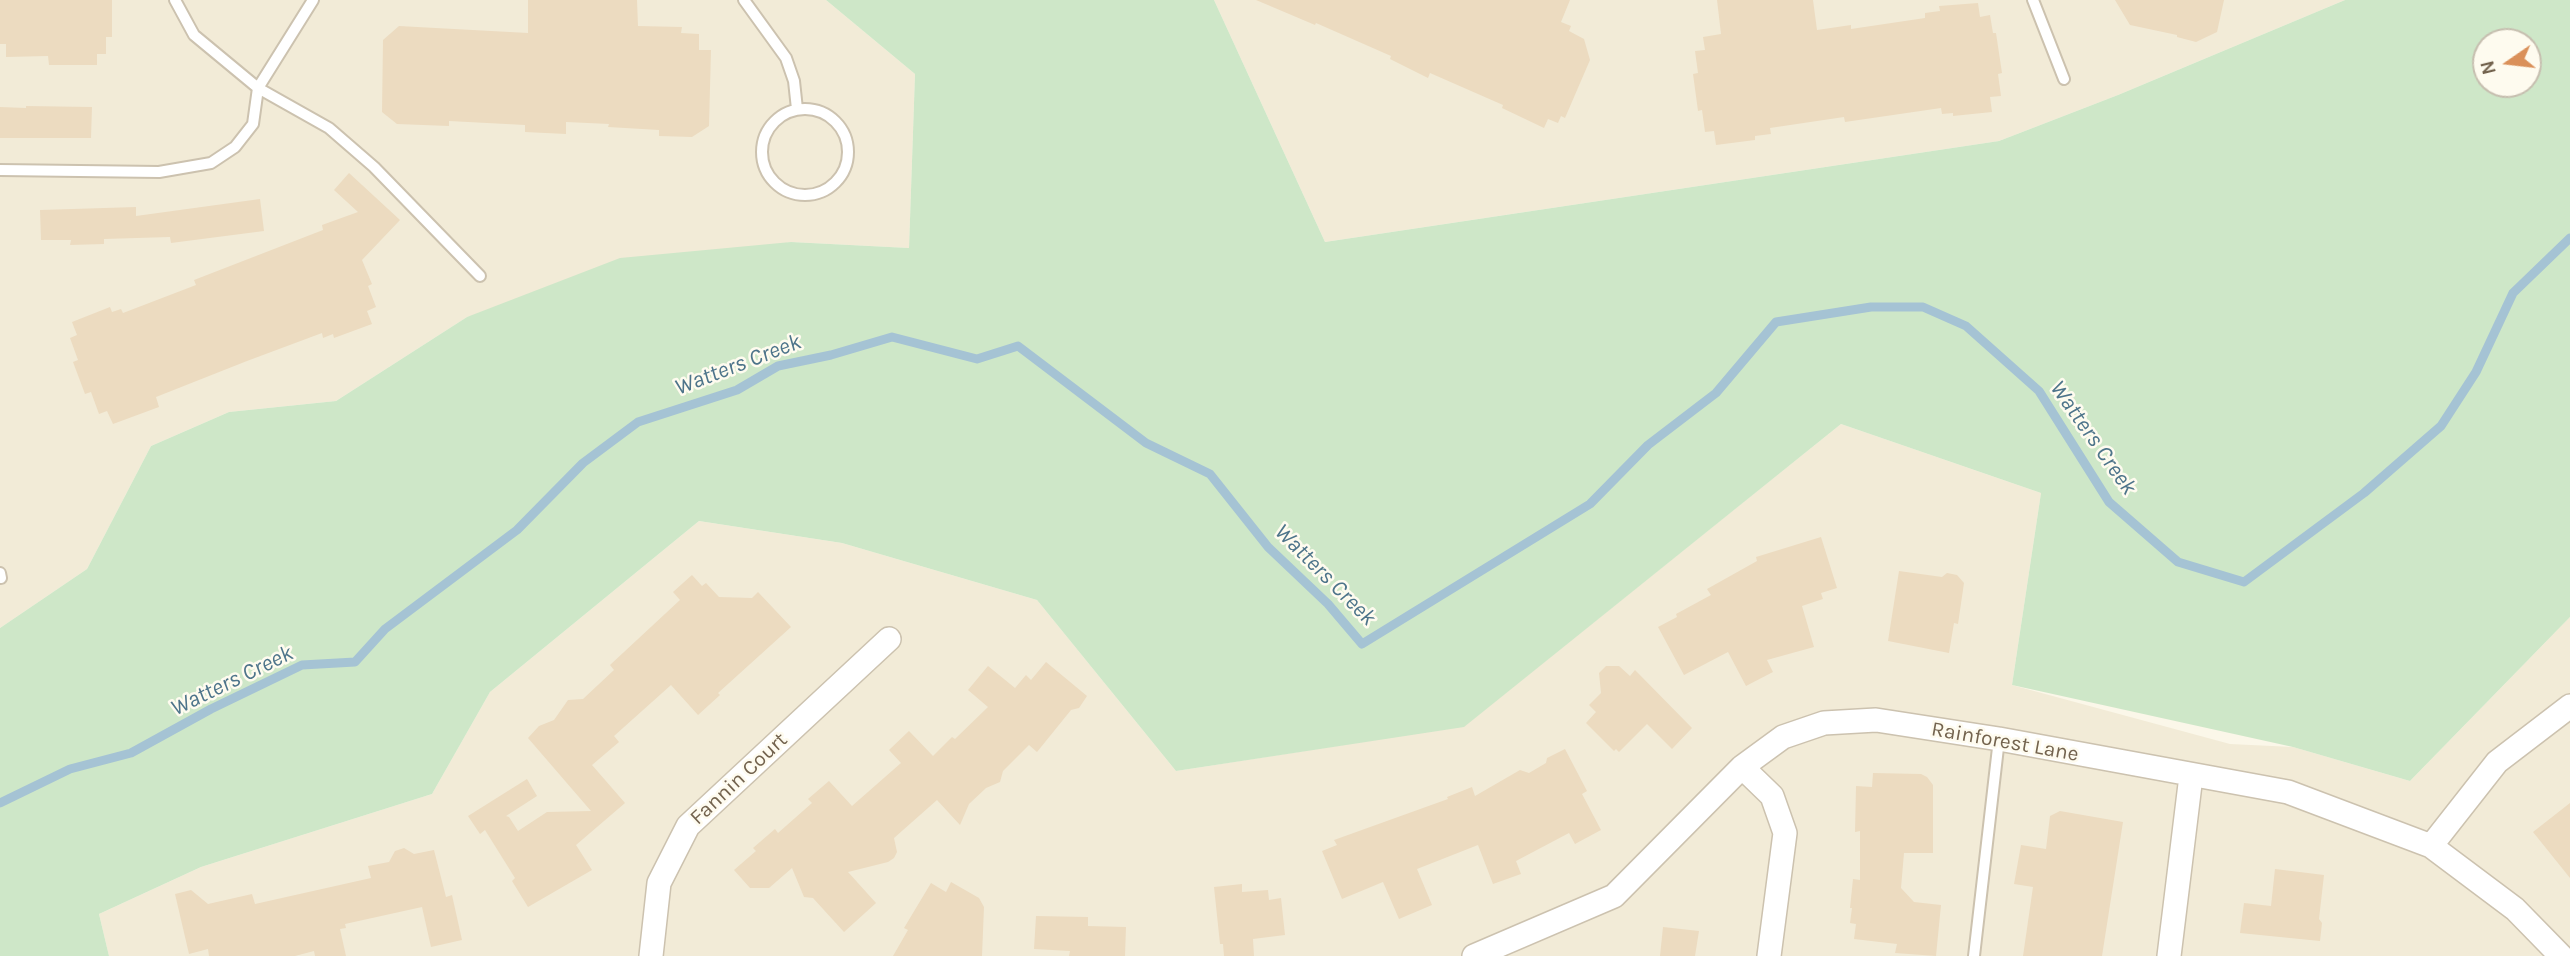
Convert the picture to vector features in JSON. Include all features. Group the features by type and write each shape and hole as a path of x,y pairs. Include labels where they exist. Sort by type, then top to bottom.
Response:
{"street":[{"name":"Fannin Court","path":"651,956 659,883 688,826 889,639"},
{"path":"2431,846 2497,762 2570,706"},
{"name":"Rainforest Lane","path":"1474,956 1614,897 1742,767 1783,737 1824,723 1876,720 1999,739 2288,792 2431,846 2515,909 2563,954"},
{"path":"1742,767 1772,796 1785,833 1769,956"},
{"path":"2169,956 2191,776"}],"lane":[{"path":"175,0 194,35 258,88 329,128 374,167 480,276"},
{"path":"0,170 159,172 211,163 235,147 253,124 258,88 313,0"},
{"path":"744,0 786,58 794,81 797,109"},
{"path":"2033,0 2064,79"},
{"path":"797,109 818,110 832,118 843,131 848,145 848,158 838,180 825,190 813,194 798,195 786,191 774,182 765,170 761,155 763,138 770,125 783,114 797,109"},
{"path":"1974,956 1999,739"}],"shaded area":[{"path":"0,0 826,0 915,74 909,248 791,242 467,317 336,401 229,412 151,446 87,569 0,628"},
{"path":"1214,0 2345,0 2118,95 1999,141 1325,242"},
{"path":"1841,424 2041,493 2012,685 2230,744 2293,747 2410,781 2570,617 2570,956 109,956 99,914 201,867 432,794 490,692 699,521 842,543 1037,600 1176,771 1464,726"}],"green space":[{"path":"826,0 1214,0 1325,242 1999,141 2118,95 2345,0 2570,0 2570,617 2410,781 2293,747 2012,685 2041,493 1841,424 1464,727 1176,771 1037,600 842,543 699,521 490,692 432,794 201,867 99,914 109,956 0,956 0,628 87,569 151,446 229,412 336,401 467,317 620,258 791,242 909,248 915,74"}],"building":[{"path":"0,0 112,0 112,37 106,37 106,54 97,54 97,65 49,65 48,56 6,57 6,44 0,44"},
{"path":"528,0 637,0 638,26 682,27 681,33 699,34 699,50 711,50 709,126 692,137 659,136 659,130 608,127 609,124 566,122 566,134 525,132 525,125 449,121 449,126 397,124 382,112 383,40 399,26 528,33"},
{"path":"1256,0 1570,0 1561,22 1571,26 1569,31 1584,39 1590,60 1565,118 1561,116 1558,123 1548,119 1544,128 1502,108 1503,105 1430,73 1428,78 1390,59 1391,56"},
{"path":"1717,0 1813,0 1817,30 1851,25 1851,29 1925,18 1925,13 1940,11 1939,6 1978,3 1980,17 1990,15 1993,33 1996,33 2002,73 1998,74 2001,96 1990,97 1992,112 1953,116 1953,113 1942,114 1941,108 1845,122 1844,117 1770,128 1771,134 1755,136 1755,140 1716,145 1714,131 1705,132 1702,110 1698,111 1693,74 1698,73 1695,51 1705,50 1703,37 1721,34"},
{"path":"2115,0 2224,0 2217,32 2196,42 2130,25"},
{"path":"0,107 92,107 91,138 0,138"},
{"path":"349,173 400,220 362,260 372,284 368,286 376,307 367,311 372,324 334,338 333,334 323,338 322,333 247,361 156,397 159,407 113,424 107,411 99,414 91,392 85,394 73,362 78,360 70,338 77,335 72,322 110,307 112,312 121,309 123,313 196,285 194,280 323,230 322,225 358,212 334,190"},
{"path":"260,199 264,231 171,243 170,237 104,239 104,244 70,245 71,240 41,240 40,210 136,207 136,216"},
{"path":"1821,537 1837,588 1821,593 1823,599 1802,606 1814,647 1767,660 1773,672 1746,686 1728,652 1684,675 1658,627 1711,595 1707,589 1757,561 1756,557"},
{"path":"1899,571 1942,577 1947,573 1957,575 1964,583 1958,624 1954,623 1949,653 1888,641"},
{"path":"692,575 702,586 706,583 719,597 752,598 758,592 791,627 718,693 720,695 698,715 671,685 614,736 619,742 592,765 625,803 576,845 592,870 528,907 512,881 515,878 485,830 480,834 468,816 527,779 537,796 506,816 518,831 547,812 591,811 528,738 539,726 554,720 568,700 583,699 614,670 610,665 680,600 673,592"},
{"path":"1046,662 1087,696 1079,708 1071,710 1037,752 1029,745 1003,771 1000,782 986,788 969,804 960,825 937,800 894,838 897,852 894,858 848,872 876,903 844,932 813,898 804,897 792,868 769,888 750,888 734,870 756,851 753,848 775,829 778,833 812,803 808,799 829,781 852,806 901,763 889,750 909,731 933,756 952,737 955,739 988,707 968,690 988,666 1015,688 1026,675 1031,680"},
{"path":"1606,666 1619,666 1630,676 1635,670 1692,728 1672,749 1647,724 1619,752 1616,749 1614,751 1586,723 1596,712 1589,705 1601,693 1599,673"},
{"path":"1565,749 1587,791 1582,794 1601,830 1575,844 1569,833 1516,861 1521,874 1493,884 1478,845 1417,869 1432,905 1399,919 1383,882 1342,899 1322,851 1337,845 1334,840 1448,799 1447,797 1472,787 1475,796 1520,770 1529,773 1546,763 1547,758"},
{"path":"1873,773 1921,774 1933,785 1933,853 1904,853 1901,888 1914,902 1941,905 1936,956 1895,953 1897,944 1854,939 1856,924 1850,923 1850,908 1853,879 1860,880 1860,831 1855,832 1856,786 1872,787"},
{"path":"2570,803 2570,878 2533,832"},
{"path":"2060,811 2123,822 2102,956 2023,956 2033,887 2014,884 2021,845 2046,849 2050,816"},
{"path":"404,848 414,854 434,850 446,897 452,895 462,940 431,947 422,907 345,924 346,928 340,929 346,956 315,956 314,951 295,956 209,956 208,949 189,954 175,894 191,890 208,904 252,894 255,904 371,878 368,866 389,862 395,851"},
{"path":"2275,869 2324,875 2319,919 2322,923 2320,941 2240,933 2244,903 2271,906"},
{"path":"951,882 979,898 984,907 982,956 893,956 908,930 904,928 931,883 946,892"},
{"path":"1242,884 1242,892 1268,890 1269,900 1281,898 1285,935 1253,939 1254,956 1224,956 1223,944 1220,944 1214,887"},
{"path":"1036,916 1088,917 1088,926 1126,927 1125,956 1069,956 1070,951 1034,949"},
{"path":"1663,927 1699,931 1695,956 1660,956"}],"waterway":[{"name":"Watters Creek","path":"0,803 70,769 131,753 211,709 302,665 355,662 385,629 517,530 583,463 638,422 737,390 778,366 831,355 892,337 977,359 1018,346 1146,443 1210,474 1268,547 1328,604 1362,644 1590,504 1648,445 1716,393 1776,322 1871,307 1923,307 1966,326 2039,391 2109,502 2178,562 2244,582 2364,493 2441,426 2476,372 2513,293 2570,238"}]}
